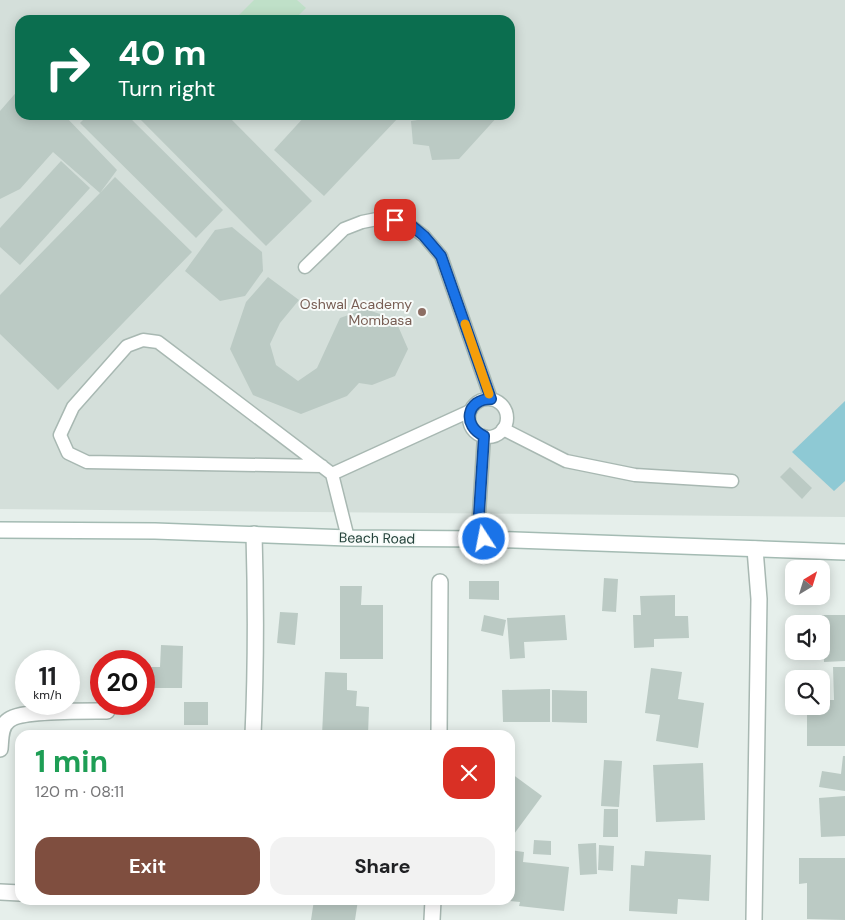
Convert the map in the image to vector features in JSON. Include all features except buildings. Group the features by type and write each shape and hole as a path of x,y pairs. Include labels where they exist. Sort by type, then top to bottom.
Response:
{"street":[{"name":"Beach Road","path":"0,530 146,531 348,538 484,539 845,552"},
{"path":"253,730 256,642 254,534"},
{"path":"754,920 758,608 755,549"},
{"path":"439,730 440,582"},
{"path":"0,749 4,725 15,716 90,712"},
{"path":"0,892 15,892"},
{"path":"432,920 433,905"}],"lane":[{"path":"305,267 344,229 362,222 377,219 395,220 412,226 424,236 441,256 491,399"},
{"path":"322,466 87,462 68,452 60,435 74,407 127,346 143,340 158,342 322,466 332,474 348,538"},
{"path":"332,474 470,411 478,402 491,399 496,401 505,410 507,417 503,429 495,435 484,436 473,429 470,424 470,411"},
{"path":"503,429 566,461 634,475 732,481"},
{"path":"484,436 479,514 484,539"}],"shaded area":[{"name":"Oshwal Academy Mombasa","path":"0,0 845,0 845,517 0,509"}],"green space":[{"path":"254,0 297,0 306,8 299,15 239,15"}],"water":[{"path":"845,401 845,481 834,491 792,452"}],"slow traffic":[{"path":"465,324 489,394"}],"place":[{"name":"Oshwal Academy Mombasa","path":"422,312"}],"route":[{"path":"395,220 412,226 424,236 441,256 491,399 484,399 474,405 469,417 473,429 478,434 484,436 479,514 484,539"}]}
